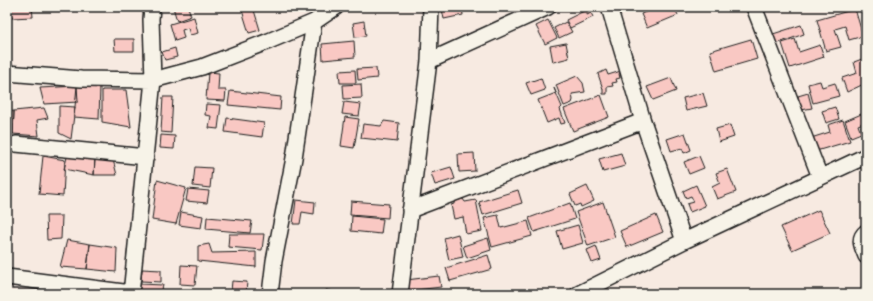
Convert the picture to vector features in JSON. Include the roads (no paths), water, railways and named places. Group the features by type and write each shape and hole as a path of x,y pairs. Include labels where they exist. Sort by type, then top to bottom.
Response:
{"street":[{"path":"7,277 131,294 154,80 151,19 152,7"},
{"path":"7,73 81,79 154,80 202,67 314,22 336,7"},
{"path":"400,294 430,61 431,7"},
{"path":"430,61 548,7"},
{"path":"609,7 643,121 684,241"},
{"path":"754,7 820,178"},
{"path":"270,294 274,261 294,158 314,22"},
{"path":"410,210 643,121"},
{"path":"16,144 146,157"},
{"path":"578,294 684,241 866,156"},
{"path":"864,238 866,256"}]}
